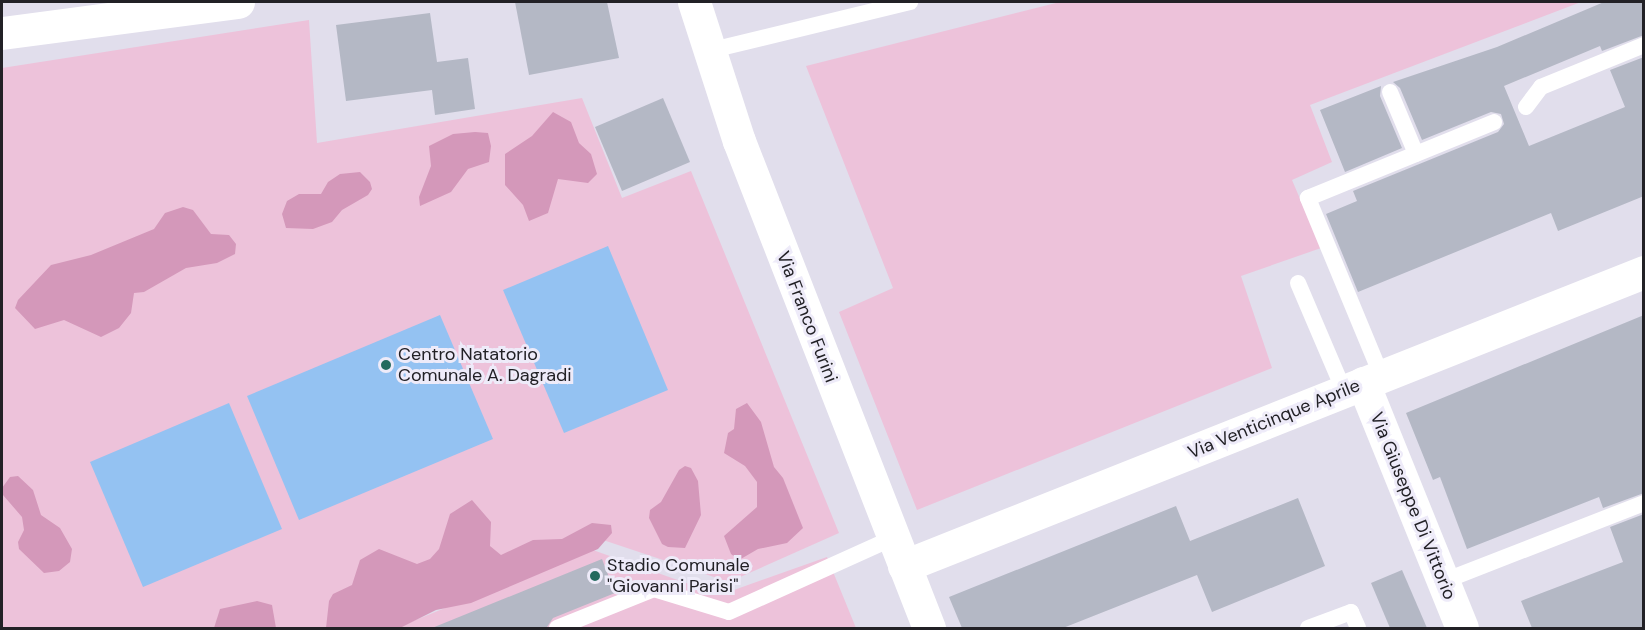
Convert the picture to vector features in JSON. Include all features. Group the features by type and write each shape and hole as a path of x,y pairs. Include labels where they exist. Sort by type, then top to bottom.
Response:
{"street":[{"path":"2,33 238,2"},
{"name":"Via Franco Furini","path":"694,2 739,141 929,628"},
{"name":"Via Venticinque Aprile","path":"899,552 1363,384 1644,272"},
{"name":"Via Giuseppe Di Vittorio","path":"1363,384 1462,628"}],"lane":[{"path":"708,51 910,2"},
{"path":"1526,107 1541,87 1644,45"},
{"path":"1390,92 1416,154"},
{"path":"1363,384 1308,198 1494,122"},
{"path":"1298,283 1363,384"},
{"path":"1444,581 1644,504"},
{"path":"558,628 654,590 729,612 899,552"},
{"path":"1308,628 1351,612 1358,628"}],"shaded area":[{"path":"1060,2 1581,2 1310,105 1332,162 1292,180 1321,248 1241,276 1272,368 917,510 839,312 893,288 806,66"},
{"name":"Centro Natatorio Comunale A. Dagradi","path":"309,20 317,143 582,98 622,198 691,171 839,533 729,582 591,536 381,628 2,628 2,68"},
{"path":"553,112 571,122 579,143 591,154 597,174 588,183 558,179 548,213 529,221 523,205 505,185 505,154 532,136"},
{"path":"488,133 491,146 489,162 468,169 451,192 420,206 419,197 431,166 429,146 453,134"},
{"path":"360,172 370,182 372,189 368,195 342,210 332,222 313,229 286,228 282,214 287,201 299,194 321,194 328,182 340,174"},
{"path":"183,207 193,210 211,234 229,235 236,244 235,254 217,263 186,268 144,292 134,293 131,313 119,328 101,337 64,320 35,329 15,308 18,300 51,265 91,255 154,229 165,213"},
{"path":"747,403 761,422 774,467 783,478 803,528 787,543 758,549 739,560 731,554 724,536 757,507 757,482 745,466 724,453 728,433 734,429 736,409"},
{"path":"685,466 691,468 698,481 701,515 685,548 668,547 662,544 649,518 650,510 661,502 679,470"},
{"path":"18,476 33,490 41,515 60,528 72,549 70,562 59,571 44,573 19,549 18,542 24,530 22,517 3,495 2,488 10,477"},
{"path":"472,500 491,522 490,546 501,555 533,540 562,539 592,523 611,525 612,533 598,549 471,603 436,610 400,628 326,628 329,601 333,594 352,585 360,560 379,549 417,564 430,559 439,549 450,514"},
{"name":"Stadio Comunale \"Giovanni Parisi\"","path":"590,549 720,595 827,557 856,628 396,628"},
{"path":"257,601 272,605 276,628 214,628 220,609"}],"water":[{"path":"608,246 668,390 564,433 503,290"},
{"path":"440,315 493,439 299,520 247,396"},
{"path":"229,403 282,529 143,587 90,462"}],"building":[{"path":"515,2 607,2 619,58 529,75"},
{"path":"1604,2 1644,2 1644,35 1602,51 1600,46 1504,86 1529,146 1625,107 1610,70 1644,57 1644,196 1558,231 1551,213 1358,292 1326,214 1357,201 1353,191 1498,132 1504,124 1501,114 1491,112 1422,140 1400,88 1393,82 1497,47"},
{"path":"430,13 437,62 468,58 475,109 435,115 432,90 346,101 336,25"},
{"path":"1381,86 1380,96 1402,148 1345,172 1320,110"},
{"path":"663,98 690,162 622,191 595,127"},
{"path":"1644,315 1644,493 1603,508 1599,497 1467,549 1440,477 1433,480 1406,413"},
{"path":"1298,498 1325,566 1212,612 1197,575 1063,628 962,628 949,597 1176,506 1190,541"},
{"path":"1644,514 1644,628 1532,628 1521,601 1623,562 1610,527"},
{"path":"602,559 615,593 553,618 547,627 432,628"},
{"path":"1402,570 1427,628 1390,628 1371,583"}],"place":[{"name":"Centro Natatorio Comunale A. Dagradi","path":"386,365"},
{"name":"Stadio Comunale \"Giovanni Parisi\"","path":"595,576"}]}
